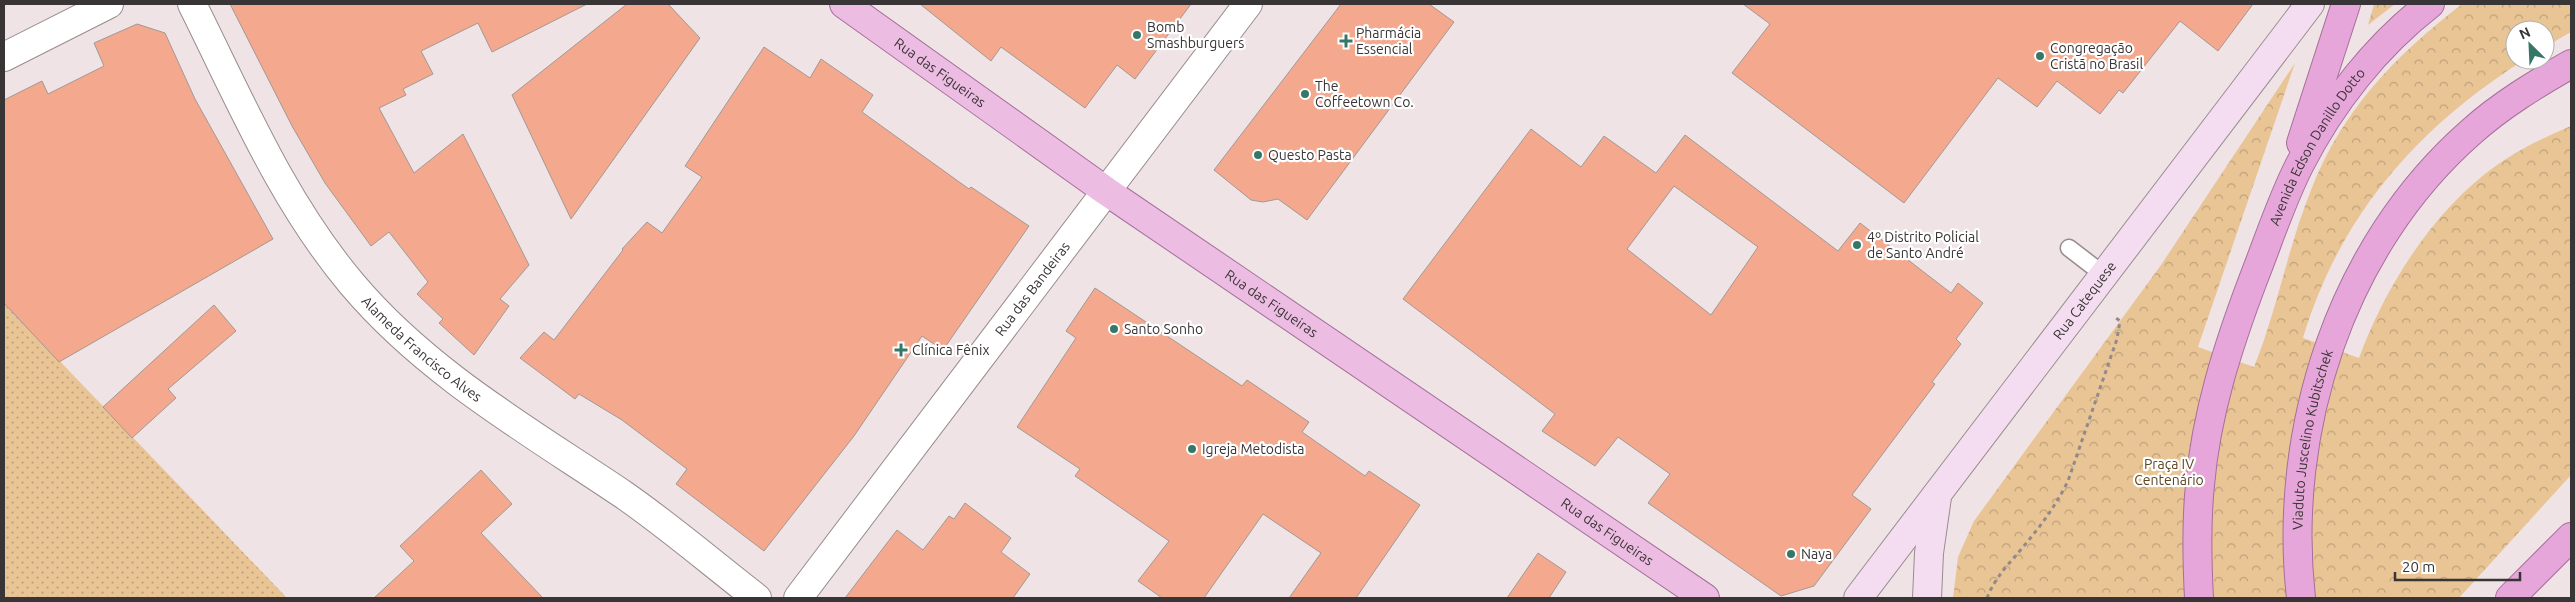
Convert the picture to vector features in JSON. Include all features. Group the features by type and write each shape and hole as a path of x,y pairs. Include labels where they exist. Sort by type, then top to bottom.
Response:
{"highway":[{"path":"2286,196 2310,108 2346,4"},
{"name":"Avenida Edson Danillo Dotto","path":"2199,598 2197,542 2201,474 2208,426 2220,378 2241,314 2286,196 2319,129 2348,88 2379,51 2430,4"},
{"name":"Viaduto Juscelino Kubitschek","path":"2300,598 2297,568 2296,510 2303,452 2314,394 2333,339 2355,286 2378,243 2405,203 2436,166 2471,132 2508,102 2564,72"},
{"path":"2510,598 2571,537"}],"main road":[{"name":"Rua das Figueiras","path":"844,4 1106,191 1705,598"},
{"name":"Rua Catequese","path":"1858,598 2310,4"},
{"path":"1928,598 1929,553 1938,493"}],"street":[{"path":"4,57 109,4"},
{"name":"Alameda Francisco Alves","path":"192,4 280,180 300,215 353,285 427,360 466,389 626,497 757,598"},
{"name":"Rua das Bandeiras","path":"798,598 1248,4"}],"lane":[{"path":"2069,248 2096,285"}],"path":[{"path":"1987,598 1998,577 2058,500 2075,465 2117,339 2120,322 2096,285"}],"green space":[{"path":"2374,4 2395,4 2368,25"},
{"name":"Praça IV Centenário","path":"2462,4 2571,4 2571,32 2555,41 2555,20 2505,20 2505,70 2509,70 2485,86 2450,115 2417,145 2387,178 2361,214 2338,252 2319,294 2303,338 2359,358 2370,331 2397,277 2414,251 2453,204 2474,183 2506,159 2571,126 2571,475 2459,598 1953,598 1958,557 1974,521 2161,265 2295,63 2198,347 2254,367 2303,212 2324,161 2338,134 2373,86 2414,44"},
{"path":"4,303 287,598 4,598"}],"building":[{"path":"230,4 587,4 492,52 478,23 421,51 433,74 403,89 406,95 379,108 414,173 463,134 529,265 500,299 509,306 474,355 439,323 443,319 417,294 428,282 389,232 371,246 325,183 292,126"},
{"path":"627,4 668,4 700,38 571,219 512,95"},
{"path":"920,4 1191,4 1135,79 1117,65 1085,108 1001,47 991,61"},
{"path":"1341,4 1429,4 1454,22 1307,220 1278,199 1263,202 1251,200 1214,170"},
{"path":"1743,4 2253,4 2218,51 2180,21 2123,93 2119,90 2100,114 2057,81 2037,107 1998,78 1904,203 1732,73 1770,24"},
{"path":"137,24 165,33 195,99 273,239 59,362 4,303 4,100 42,81 48,94 104,66 94,43"},
{"path":"764,47 810,78 821,59 873,95 862,112 969,189 971,187 1029,226 943,350 922,336 854,436 764,551 676,484 687,469 622,420 579,394 575,399 520,358 544,332 554,340 622,249 647,222 662,233 702,177 685,166"},
{"path":"1531,129 1581,167 1604,136 1656,173 1685,135 1838,251 1860,223 1951,293 1958,283 1983,303 1956,339 1961,344 1932,382 1935,384 1852,495 1871,509 1814,586 1781,596 1648,503 1670,474 1618,437 1595,466 1542,431 1555,414 1403,299","holes":["1674,186 1758,247 1711,315 1627,249"]},
{"path":"1095,288 1242,386 1247,380 1309,422 1302,432 1365,476 1369,471 1420,505 1356,598 1289,598 1321,553 1263,514 1204,598 1162,598 1138,581 1169,541 1075,476 1080,469 1017,427 1076,338 1066,331"},
{"path":"214,305 236,331 168,389 176,398 132,438 103,407"},
{"path":"481,470 512,504 481,533 543,598 374,598 414,561 400,546"},
{"path":"965,503 1011,538 1001,552 1030,574 1013,598 845,598 897,530 923,550 949,516 954,519"},
{"path":"1538,553 1566,572 1549,598 1507,598"}],"place":[{"name":"Bomb Smashburguers","path":"1137,35"},
{"name":"Pharmácia Essencial","path":"1346,41"},
{"name":"Congregação Cristã no Brasil","path":"2040,56"},
{"name":"The Coffeetown Co.","path":"1305,94"},
{"name":"Questo Pasta","path":"1258,155"},
{"name":"4º Distrito Policial de Santo André","path":"1857,245"},
{"name":"Santo Sonho","path":"1114,329"},
{"name":"Clínica Fênix","path":"901,350"},
{"name":"Igreja Metodista","path":"1192,449"},
{"name":"Naya","path":"1791,554"}]}
